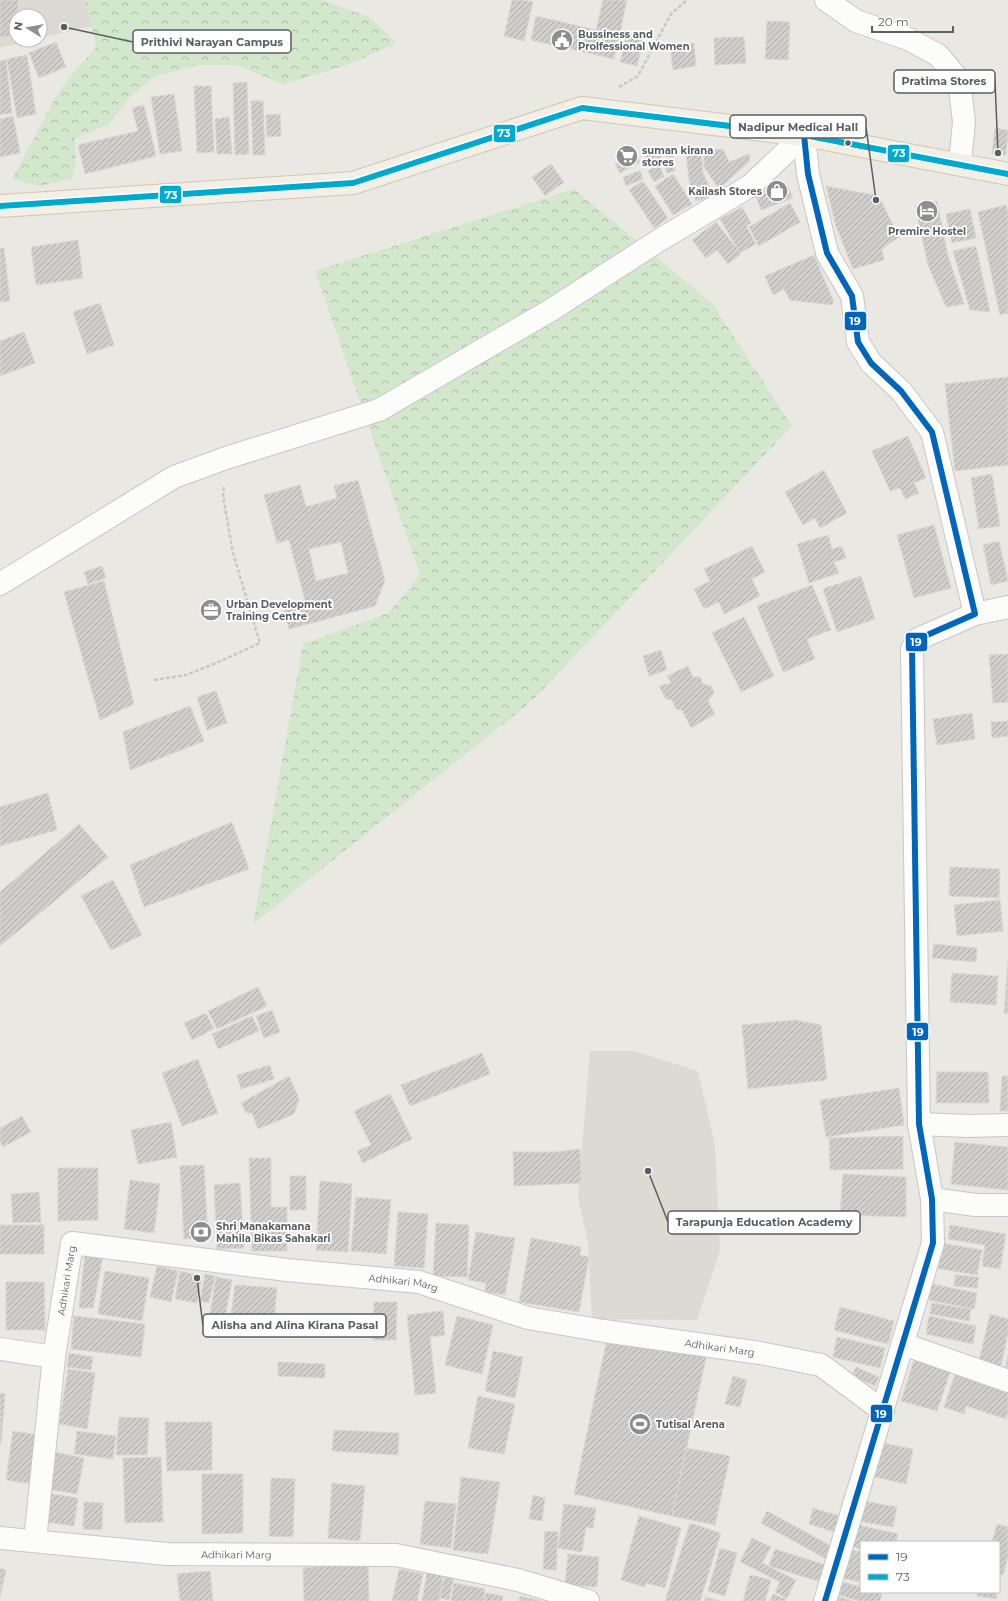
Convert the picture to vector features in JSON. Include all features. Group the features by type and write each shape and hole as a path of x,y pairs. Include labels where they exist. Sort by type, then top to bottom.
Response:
{"main road":[{"path":"0,206 352,183 582,108 804,135 1008,174"}],"street":[{"path":"826,0 856,21 908,40 938,55 959,80 964,122 960,164"},
{"path":"0,584 174,477 226,458 379,410 551,310 658,241 750,186 804,135"},
{"path":"804,135 808,174 827,254 852,296 858,342 871,363 901,391 932,432 975,614"},
{"path":"825,1601 933,1243 932,1199 919,1124 912,649 918,639 975,614 1008,607"},
{"path":"919,1124 968,1126 1008,1125"},
{"path":"932,1199 976,1205 1008,1205"},
{"name":"Adhikari Marg","path":"54,1358 72,1243 287,1270 419,1282 528,1318 604,1331 760,1353 821,1365 883,1411"},
{"path":"903,1344 1008,1381"},
{"path":"0,1349 54,1358 35,1541"},
{"name":"Adhikari Marg","path":"0,1538 168,1554 396,1555 518,1580 588,1601"}],"path":[{"path":"582,108 638,76 671,14 687,0"},
{"path":"154,680 186,675 260,643 233,553 223,496 226,458"}],"shaded area":[{"path":"0,0 186,0 157,11 48,36 48,8 8,8 8,46 0,48"},
{"path":"590,1051 634,1051 698,1071 715,1145 720,1251 697,1320 592,1319 588,1243 578,1197"}],"green space":[{"path":"85,0 322,0 369,17 397,43 345,66 283,84 236,65 199,65 156,76 130,97 108,125 75,138 76,162 71,179 40,186 12,179 61,88 96,47"},
{"path":"574,189 712,303 792,426 532,701 253,924 303,644 388,613 420,575 315,271"}],"building":[{"path":"0,0 18,0 18,8 8,8 8,36 0,37"},
{"path":"512,0 533,2 524,41 504,36"},
{"path":"603,0 627,0 614,59 531,40 536,16 596,30"},
{"path":"767,21 790,22 788,60 765,59"},
{"path":"627,33 644,37 637,66 620,62"},
{"path":"744,37 746,63 715,65 714,38"},
{"path":"56,42 66,67 39,78 29,53 41,48 48,48 48,45"},
{"path":"694,43 696,66 673,70 670,46"},
{"path":"27,55 36,114 17,118 7,59"},
{"path":"6,60 12,113 0,115 0,61"},
{"path":"247,82 249,154 235,155 233,83"},
{"path":"194,86 211,86 214,152 197,153"},
{"path":"174,94 182,151 160,154 151,97"},
{"path":"251,101 263,101 265,155 253,155"},
{"path":"144,105 156,156 85,174 78,145 138,131 132,108"},
{"path":"280,114 281,136 267,137 266,115"},
{"path":"13,116 20,153 0,157 0,119"},
{"path":"229,117 232,154 217,154 215,119"},
{"path":"995,128 1008,130 1006,155 992,154"},
{"path":"666,149 674,150 674,157 666,157"},
{"path":"723,149 729,162 749,154 750,161 719,189 704,167 704,150"},
{"path":"646,150 661,150 661,159 646,159"},
{"path":"701,150 703,173 714,196 696,201 689,180 686,153"},
{"path":"635,153 640,162 620,173 615,164"},
{"path":"671,158 675,171 667,173 663,161"},
{"path":"551,164 564,182 545,196 532,177"},
{"path":"659,165 664,177 654,182 648,171"},
{"path":"640,171 643,179 626,186 623,177"},
{"path":"673,174 692,204 673,215 655,186"},
{"path":"643,181 668,218 654,228 629,190"},
{"path":"786,182 793,198 761,210 755,194"},
{"path":"826,186 879,196 899,237 882,249 884,260 853,269 836,226"},
{"path":"937,201 948,256 964,304 946,307 928,265 915,206"},
{"path":"790,203 800,222 759,246 749,227"},
{"path":"1006,205 1008,213 1008,313 1000,315 978,212"},
{"path":"742,207 751,223 746,226 756,244 740,253 720,219"},
{"path":"970,209 976,238 952,243 946,214"},
{"path":"716,222 741,254 728,264 717,250 706,258 692,240"},
{"path":"78,240 83,278 36,285 31,247"},
{"path":"976,246 990,312 970,310 953,251"},
{"path":"0,248 4,248 10,301 0,302"},
{"path":"814,255 833,300 833,305 790,300 784,289 773,295 765,276"},
{"path":"100,303 114,345 87,354 73,312"},
{"path":"24,332 35,363 0,376 0,341"},
{"path":"1008,377 1008,465 955,471 945,384"},
{"path":"908,436 926,478 914,483 919,493 905,499 900,488 890,491 872,451"},
{"path":"824,470 847,513 820,528 815,518 803,525 785,492"},
{"path":"992,474 1000,526 979,529 971,478"},
{"path":"358,480 385,580 375,606 289,629 283,606 305,600 289,540 277,543 264,495 300,485 306,507 337,498 334,486","holes":["341,542 348,573 316,581 309,549"]},
{"path":"934,525 951,588 914,598 897,535"},
{"path":"828,535 832,549 842,546 846,558 834,562 839,573 809,583 797,544"},
{"path":"999,541 1008,581 991,585 983,545"},
{"path":"752,546 765,572 752,579 760,596 724,614 719,602 704,609 694,589 710,581 704,569"},
{"path":"102,566 106,578 88,584 84,572"},
{"path":"861,576 875,619 837,632 823,589"},
{"path":"104,581 134,704 100,720 64,592"},
{"path":"812,585 831,630 807,639 815,659 783,672 757,606"},
{"path":"744,617 774,676 741,692 712,633"},
{"path":"661,650 667,670 649,676 643,656"},
{"path":"1008,654 1008,702 993,703 989,655"},
{"path":"688,666 693,677 700,677 703,684 711,686 714,693 708,701 715,714 691,728 682,710 676,709 672,700 666,699 659,686 671,683 667,676"},
{"path":"216,691 227,723 207,730 197,697"},
{"path":"190,706 204,741 130,770 123,732"},
{"path":"972,713 975,739 937,745 933,719"},
{"path":"1008,721 1008,736 992,738 991,722"},
{"path":"48,793 57,830 0,846 0,807"},
{"path":"232,822 249,869 144,907 130,865"},
{"path":"79,824 108,857 0,946 0,892"},
{"path":"950,867 1000,869 999,898 949,896"},
{"path":"113,880 142,935 111,950 81,896"},
{"path":"1000,900 1003,931 957,936 954,905"},
{"path":"934,944 977,948 976,962 932,958"},
{"path":"1008,961 1008,1014 1004,1014"},
{"path":"952,973 998,976 996,1005 950,1002"},
{"path":"258,987 267,1006 217,1029 208,1011"},
{"path":"272,1010 280,1032 264,1038 256,1016"},
{"path":"206,1013 214,1029 192,1040 184,1023"},
{"path":"252,1016 259,1031 218,1049 212,1034"},
{"path":"795,1020 821,1025 827,1080 748,1089 742,1025"},
{"path":"482,1053 490,1074 410,1106 401,1085"},
{"path":"198,1059 218,1113 182,1126 162,1073"},
{"path":"270,1065 274,1079 241,1089 237,1075"},
{"path":"937,1072 988,1072 989,1103 936,1103"},
{"path":"289,1076 299,1099 294,1114 258,1129 252,1113 246,1113 241,1103"},
{"path":"1002,1076 1008,1076 1008,1111 1000,1111"},
{"path":"899,1088 904,1125 826,1137 820,1100"},
{"path":"390,1094 412,1139 363,1163 357,1151 371,1145 354,1111"},
{"path":"22,1116 31,1132 3,1147 0,1141 0,1128"},
{"path":"171,1122 177,1157 138,1164 131,1130"},
{"path":"903,1136 903,1169 830,1170 829,1138"},
{"path":"955,1142 1008,1147 1008,1190 951,1184"},
{"path":"580,1149 581,1183 514,1186 513,1152 556,1152"},
{"path":"249,1158 271,1158 271,1207 287,1207 287,1251 252,1251"},
{"path":"204,1165 208,1238 184,1239 180,1166"},
{"path":"58,1168 98,1168 98,1220 58,1221"},
{"path":"843,1174 906,1177 906,1217 840,1215"},
{"path":"290,1176 306,1176 306,1210 290,1210"},
{"path":"130,1180 160,1184 154,1233 124,1229"},
{"path":"320,1181 352,1184 348,1252 316,1250"},
{"path":"240,1183 244,1248 217,1249 214,1185"},
{"path":"39,1192 41,1222 13,1223 11,1194"},
{"path":"356,1197 391,1200 386,1254 351,1251"},
{"path":"398,1212 428,1214 424,1268 394,1266"},
{"path":"436,1223 469,1225 467,1277 433,1276"},
{"path":"0,1225 44,1225 44,1254 0,1254"},
{"path":"950,1225 1006,1234 1000,1269 982,1266 985,1245 948,1239"},
{"path":"476,1232 515,1238 505,1295 485,1292 486,1283 468,1280"},
{"path":"531,1238 581,1247 580,1255 589,1257 579,1312 519,1302"},
{"path":"941,1243 982,1250 977,1275 936,1268"},
{"path":"85,1254 103,1256 93,1308 79,1308"},
{"path":"157,1266 178,1271 171,1302 150,1297"},
{"path":"105,1271 149,1278 142,1321 98,1314"},
{"path":"180,1271 202,1276 197,1303 175,1299"},
{"path":"205,1274 215,1276 209,1303 200,1301"},
{"path":"955,1275 979,1277 977,1288 954,1286"},
{"path":"216,1277 232,1280 223,1328 208,1326"},
{"path":"6,1282 44,1282 45,1330 6,1330"},
{"path":"931,1284 977,1293 974,1309 928,1300"},
{"path":"235,1285 277,1288 273,1333 229,1331"},
{"path":"374,1302 397,1302 396,1340 373,1340"},
{"path":"932,1303 971,1309 969,1321 930,1314"},
{"path":"840,1307 894,1321 888,1344 834,1330"},
{"path":"443,1311 445,1335 430,1337 436,1393 415,1395 407,1315"},
{"path":"990,1314 1008,1319 1008,1333 1000,1370 978,1365"},
{"path":"74,1316 145,1324 141,1357 71,1349"},
{"path":"457,1316 493,1325 482,1374 445,1365"},
{"path":"929,1316 976,1326 973,1344 926,1334"},
{"path":"837,1337 885,1348 880,1368 833,1357"},
{"name":"Tutisal Arena","path":"607,1339 707,1353 672,1516 574,1494"},
{"path":"493,1351 523,1357 515,1398 485,1391"},
{"path":"69,1353 93,1357 91,1370 67,1367"},
{"path":"1008,1355 1008,1374 1004,1373"},
{"path":"914,1360 950,1372 937,1411 901,1401"},
{"path":"278,1362 325,1364 325,1378 278,1376"},
{"path":"856,1367 879,1377 875,1386 852,1376"},
{"path":"68,1369 95,1373 87,1429 59,1424"},
{"path":"955,1374 1008,1391 1008,1413 1006,1419 966,1406 964,1414 944,1407"},
{"path":"733,1376 747,1380 740,1407 725,1404"},
{"path":"0,1393 5,1394 1,1444 0,1444"},
{"path":"478,1396 515,1404 504,1454 468,1448"},
{"path":"119,1417 149,1418 147,1455 116,1455"},
{"path":"165,1422 212,1422 212,1470 167,1471"},
{"path":"334,1430 399,1433 398,1455 332,1451"},
{"path":"13,1431 39,1435 31,1484 6,1480"},
{"path":"77,1431 116,1436 113,1459 74,1454"},
{"path":"882,1443 913,1449 906,1484 875,1477"},
{"path":"686,1448 730,1456 715,1525 672,1516"},
{"path":"54,1452 84,1458 77,1494 47,1489"},
{"path":"161,1457 163,1522 125,1523 123,1458"},
{"path":"202,1474 243,1474 243,1533 202,1534"},
{"path":"461,1477 500,1482 488,1554 453,1550"},
{"path":"271,1478 295,1479 293,1537 269,1536"},
{"path":"332,1483 365,1486 360,1541 328,1538"},
{"path":"51,1494 78,1498 74,1526 46,1522"},
{"path":"533,1495 545,1498 542,1521 529,1519"},
{"path":"425,1501 456,1504 451,1548 420,1544"},
{"path":"862,1501 897,1507 893,1527 858,1521"},
{"path":"84,1502 103,1503 102,1530 83,1529"},
{"path":"564,1504 596,1508 593,1528 586,1527 582,1552 558,1548"},
{"path":"813,1508 843,1517 838,1533 809,1524"},
{"path":"767,1511 835,1548 828,1560 761,1523"},
{"path":"639,1516 681,1528 665,1588 646,1583 645,1587 621,1580"},
{"path":"690,1523 721,1533 700,1601 665,1601"},
{"path":"997,1524 1008,1527 1008,1556 1003,1575 1000,1574 1000,1541 992,1541"},
{"path":"858,1525 898,1534 896,1541 860,1541 860,1549 853,1547"},
{"path":"545,1531 558,1532 556,1570 543,1569"},
{"path":"752,1538 771,1547 762,1563 796,1580 787,1598 775,1592 780,1582 740,1562"},
{"path":"720,1548 737,1553 725,1596 708,1591"},
{"path":"775,1549 826,1565 821,1582 769,1566"},
{"path":"847,1549 860,1552 860,1582 841,1578"},
{"path":"568,1554 599,1557 597,1587 565,1585"},
{"path":"368,1562 369,1601 304,1601 303,1568"},
{"path":"0,1568 6,1570 0,1597"},
{"path":"399,1569 423,1574 417,1601 392,1601"},
{"path":"210,1571 213,1601 180,1601 177,1574"},
{"path":"427,1573 443,1576 439,1601 422,1601"},
{"path":"445,1575 454,1577 449,1600 439,1598"},
{"path":"750,1575 771,1580 765,1601 743,1601"},
{"path":"843,1582 860,1587 860,1593 882,1594 880,1601 859,1601 839,1595"},
{"path":"454,1583 485,1589 483,1601 451,1601"},
{"path":"486,1593 503,1596 502,1601 484,1601"},
{"path":"977,1593 997,1593 996,1599 977,1596"},
{"path":"773,1594 786,1599 785,1601 770,1601"},
{"path":"520,1596 542,1601 519,1601"},
{"path":"706,1597 720,1601 704,1601"},
{"path":"838,1597 853,1601 836,1601"}],"transit line":[{"name":"73","path":"0,206 353,183 582,108 804,135 1008,174"},
{"name":"19","path":"804,135 808,174 827,253 852,296 858,342 871,363 901,391 932,432 975,614 918,639 912,649 919,1124 932,1199 933,1243 825,1601"}],"place":[{"name":"Prithivi Narayan Campus","path":"64,27"},
{"name":"Bussiness and Prolfessional Women","path":"562,40"},
{"name":"Pratima Stores","path":"998,153"},
{"name":"suman kirana stores","path":"627,156"},
{"name":"Kailash Stores","path":"777,191"},
{"name":"Nadipur Medical Hall","path":"876,200"},
{"name":"Premire Hostel","path":"927,211"},
{"name":"Urban Development Training Centre","path":"211,610"},
{"name":"Tarapunja Education Academy","path":"648,1171"},
{"name":"Shri Manakamana Mahila Bikas Sahakari","path":"201,1232"},
{"name":"Alisha and Alina Kirana Pasal","path":"197,1278"},
{"name":"Tutisal Arena","path":"640,1424"}]}
